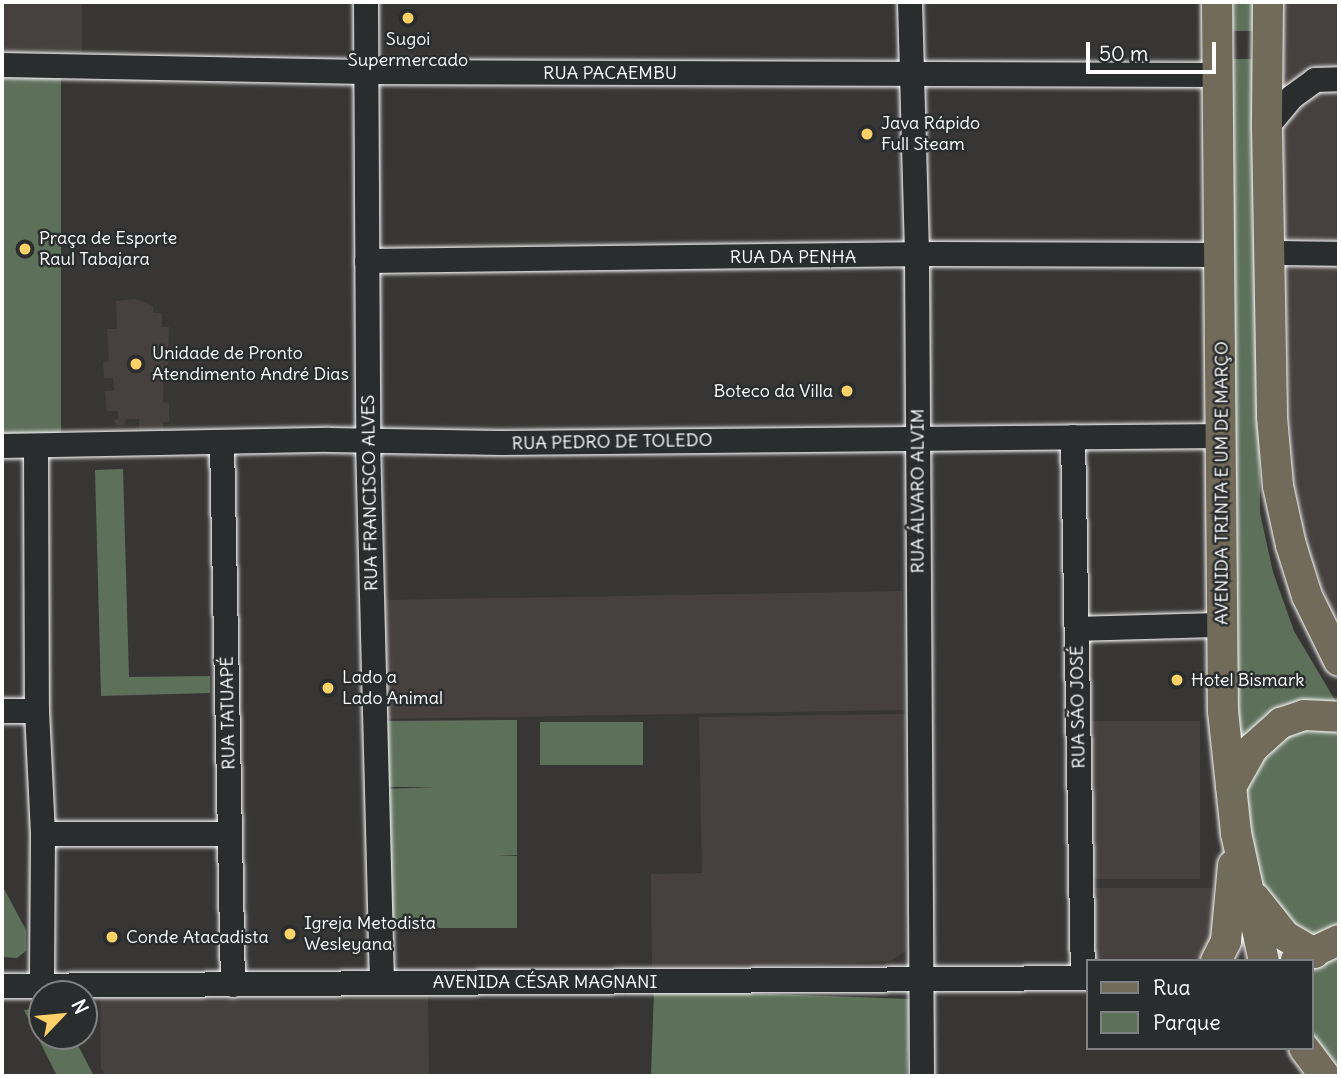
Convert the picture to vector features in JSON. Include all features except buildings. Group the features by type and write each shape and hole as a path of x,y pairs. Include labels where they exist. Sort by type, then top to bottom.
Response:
{"main road":[{"name":"AVENIDA TRINTA E UM DE MARÇO","path":"1217,2 1223,436 1223,711 1236,833 1264,959"},
{"path":"1268,2 1266,127 1272,417 1278,486 1291,545 1307,596 1339,661"},
{"path":"1231,787 1253,748 1281,723 1304,715 1339,717"},
{"path":"1217,959 1223,950 1229,925 1236,833"},
{"path":"1247,887 1285,936 1316,951"}],"street":[{"name":"RUA FRANCISCO ALVES","path":"366,2 368,441 382,983"},
{"name":"RUA ÁLVARO ALVIM","path":"911,2 917,255 922,1076"},
{"name":"RUA PACAEMBU","path":"2,65 365,72 1218,75"},
{"path":"1266,127 1292,97 1315,80 1339,79"},
{"path":"1270,253 1339,254"},
{"name":"RUA DA PENHA","path":"367,261 917,255 1219,255"},
{"name":"RUA PEDRO DE TOLEDO","path":"2,446 222,442 502,443 1223,436"},
{"name":"RUA SÃO JOSÉ","path":"1073,437 1085,978"},
{"name":"RUA TATUAPÉ","path":"222,442 233,985"},
{"path":"36,446 37,711 43,834 42,980"},
{"path":"1077,629 1223,625"},
{"path":"2,711 37,711"},
{"path":"43,834 230,834"},
{"name":"AVENIDA CÉSAR MAGNANI","path":"98,986 1085,978"},
{"name":"AVENIDA CÉSAR MAGNANI","path":"2,986 28,986"}],"shaded area":[{"path":"2,2 82,2 82,53 2,53"},
{"path":"1281,2 1339,2 1339,626 1329,610 1296,489 1290,405 1280,125"},
{"name":"Unidade de Pronto Atendimento André Dias","path":"136,299 153,306 153,313 162,313 162,327 169,327 163,402 169,403 169,422 163,422 163,429 139,429 139,419 126,419 125,425 116,425 114,420 118,419 118,411 107,411 105,391 114,391 113,378 104,378 103,362 109,361 107,329 117,329 116,301"},
{"path":"902,591 904,710 383,719 381,600"},
{"path":"905,714 906,951 890,961 652,972 651,874 702,873 699,717"},
{"path":"1083,721 1200,721 1200,879 1083,879"},
{"path":"1090,888 1213,888 1214,932 1206,953 1199,959 1090,959"},
{"path":"100,993 428,994 429,1076 105,1076 101,1068"}],"green space":[{"path":"1233,2 1255,2 1255,31 1233,31"},
{"path":"1233,59 1257,59 1260,513 1273,572 1294,631 1339,707 1326,711 1239,760 1235,720"},
{"name":"Praça de Esporte Raul Tabajara","path":"2,74 61,74 61,437 2,437"},
{"path":"123,469 129,677 210,676 210,693 101,696 95,470"},
{"path":"517,720 517,855 498,855 517,856 517,928 386,928 384,789 435,787 385,787 384,721"},
{"path":"540,722 643,722 643,765 540,765"},
{"path":"1339,724 1339,928 1306,942 1256,885 1241,801 1249,770 1293,727"},
{"path":"2,885 26,930 26,951 17,958 2,957"},
{"path":"1339,949 1339,1076 1313,1048 1313,961"},
{"path":"654,990 910,999 907,1076 651,1076"},
{"path":"44,1050 80,1050 94,1076 57,1076"}],"place":[{"name":"Sugoi Supermercado","path":"408,18"},
{"name":"Java Rápido Full Steam","path":"867,134"},
{"name":"Praça de Esporte Raul Tabajara","path":"25,249"},
{"name":"Unidade de Pronto Atendimento André Dias","path":"136,364"},
{"name":"Boteco da Villa","path":"847,391"},
{"name":"Hotel Bismark","path":"1177,680"},
{"name":"Lado a Lado Animal","path":"328,688"},
{"name":"Igreja Metodista Wesleyana","path":"290,934"},
{"name":"Conde Atacadista","path":"112,937"}]}
